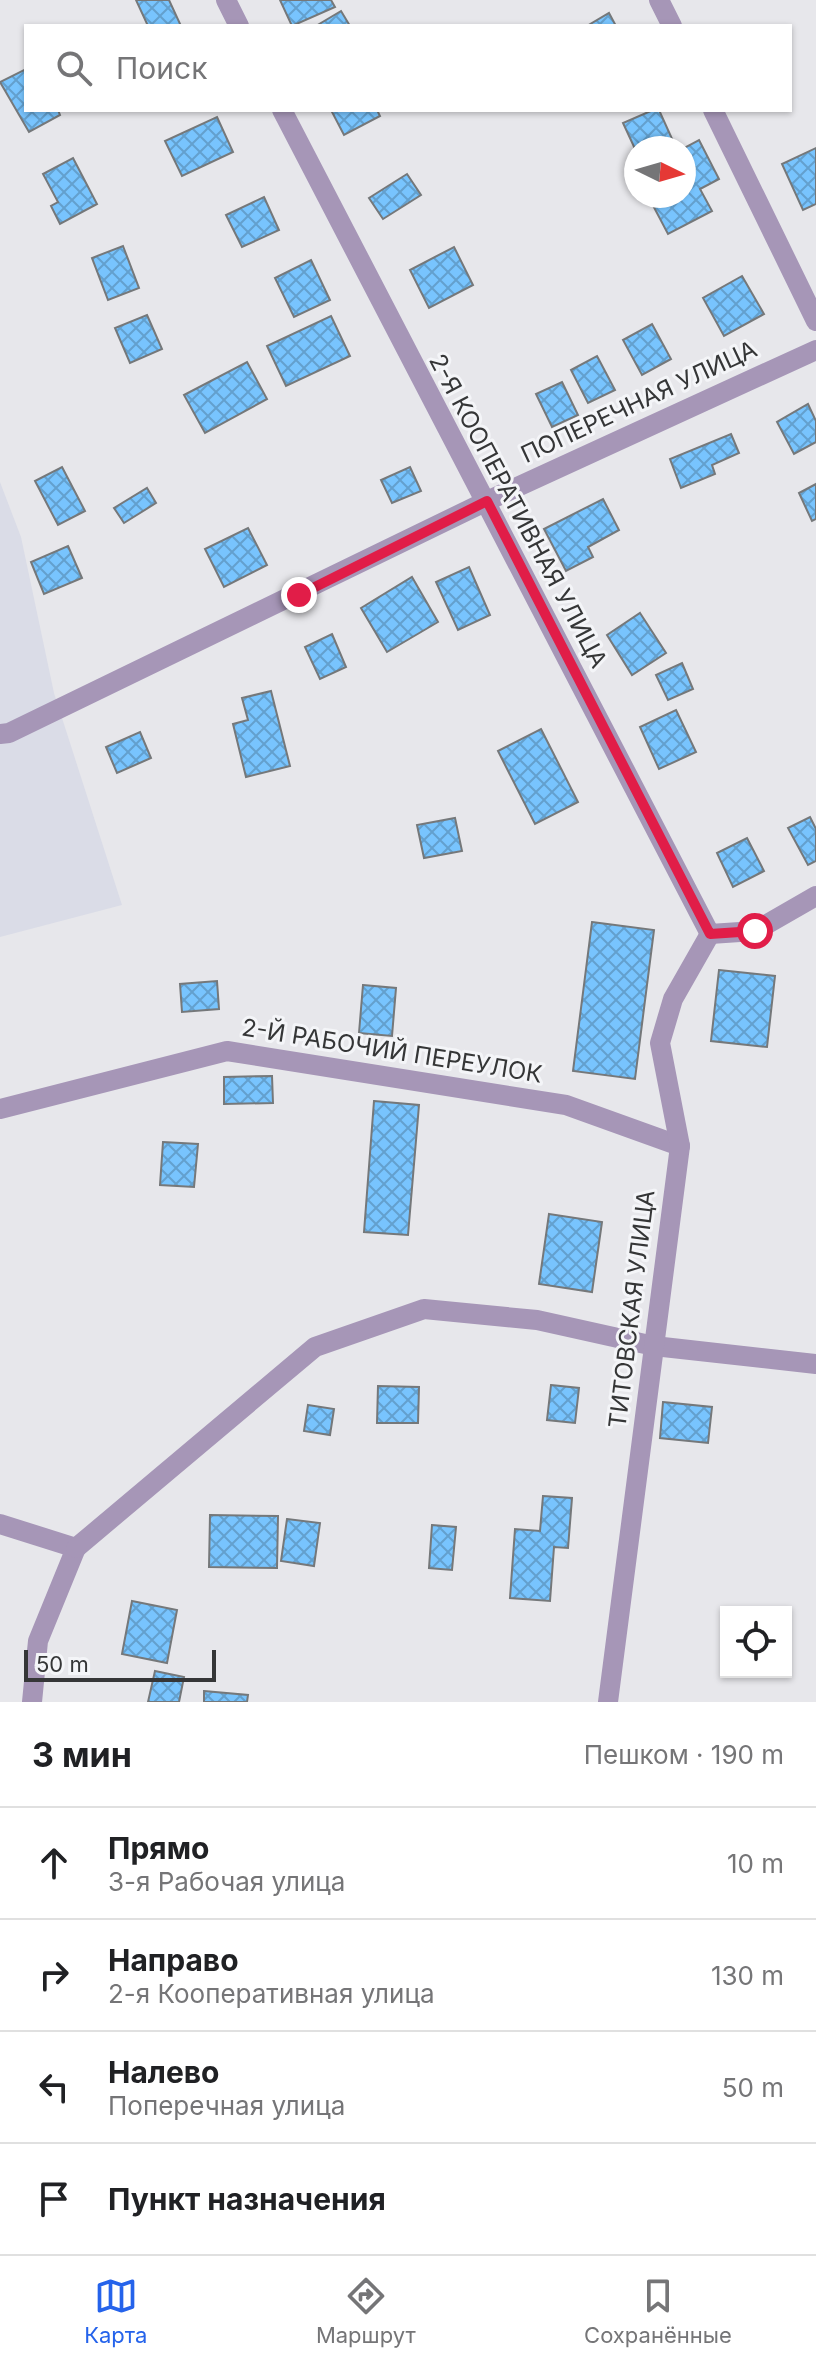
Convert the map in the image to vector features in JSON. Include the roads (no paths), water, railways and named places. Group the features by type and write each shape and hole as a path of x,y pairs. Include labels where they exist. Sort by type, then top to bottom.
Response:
{"street":[{"path":"226,0 238,24"},
{"path":"659,0 671,24"},
{"name":"2-Я КООПЕРАТИВНАЯ УЛИЦА","path":"283,112 710,934"},
{"path":"714,112 816,321"},
{"name":"ПОПЕРЕЧНАЯ УЛИЦА","path":"4,734 487,501 816,350"},
{"path":"710,934 755,931 816,896"},
{"name":"ТИТОВСКАЯ УЛИЦА","path":"608,1702 680,1146 660,1043 673,999 710,934"},
{"name":"2-Й РАБОЧИЙ ПЕРЕУЛОК","path":"0,1109 227,1051 566,1105 680,1146"},
{"path":"32,1702 38,1641 76,1548 315,1347 424,1309 537,1320 654,1346 816,1364"},
{"path":"0,1524 76,1548"}]}
